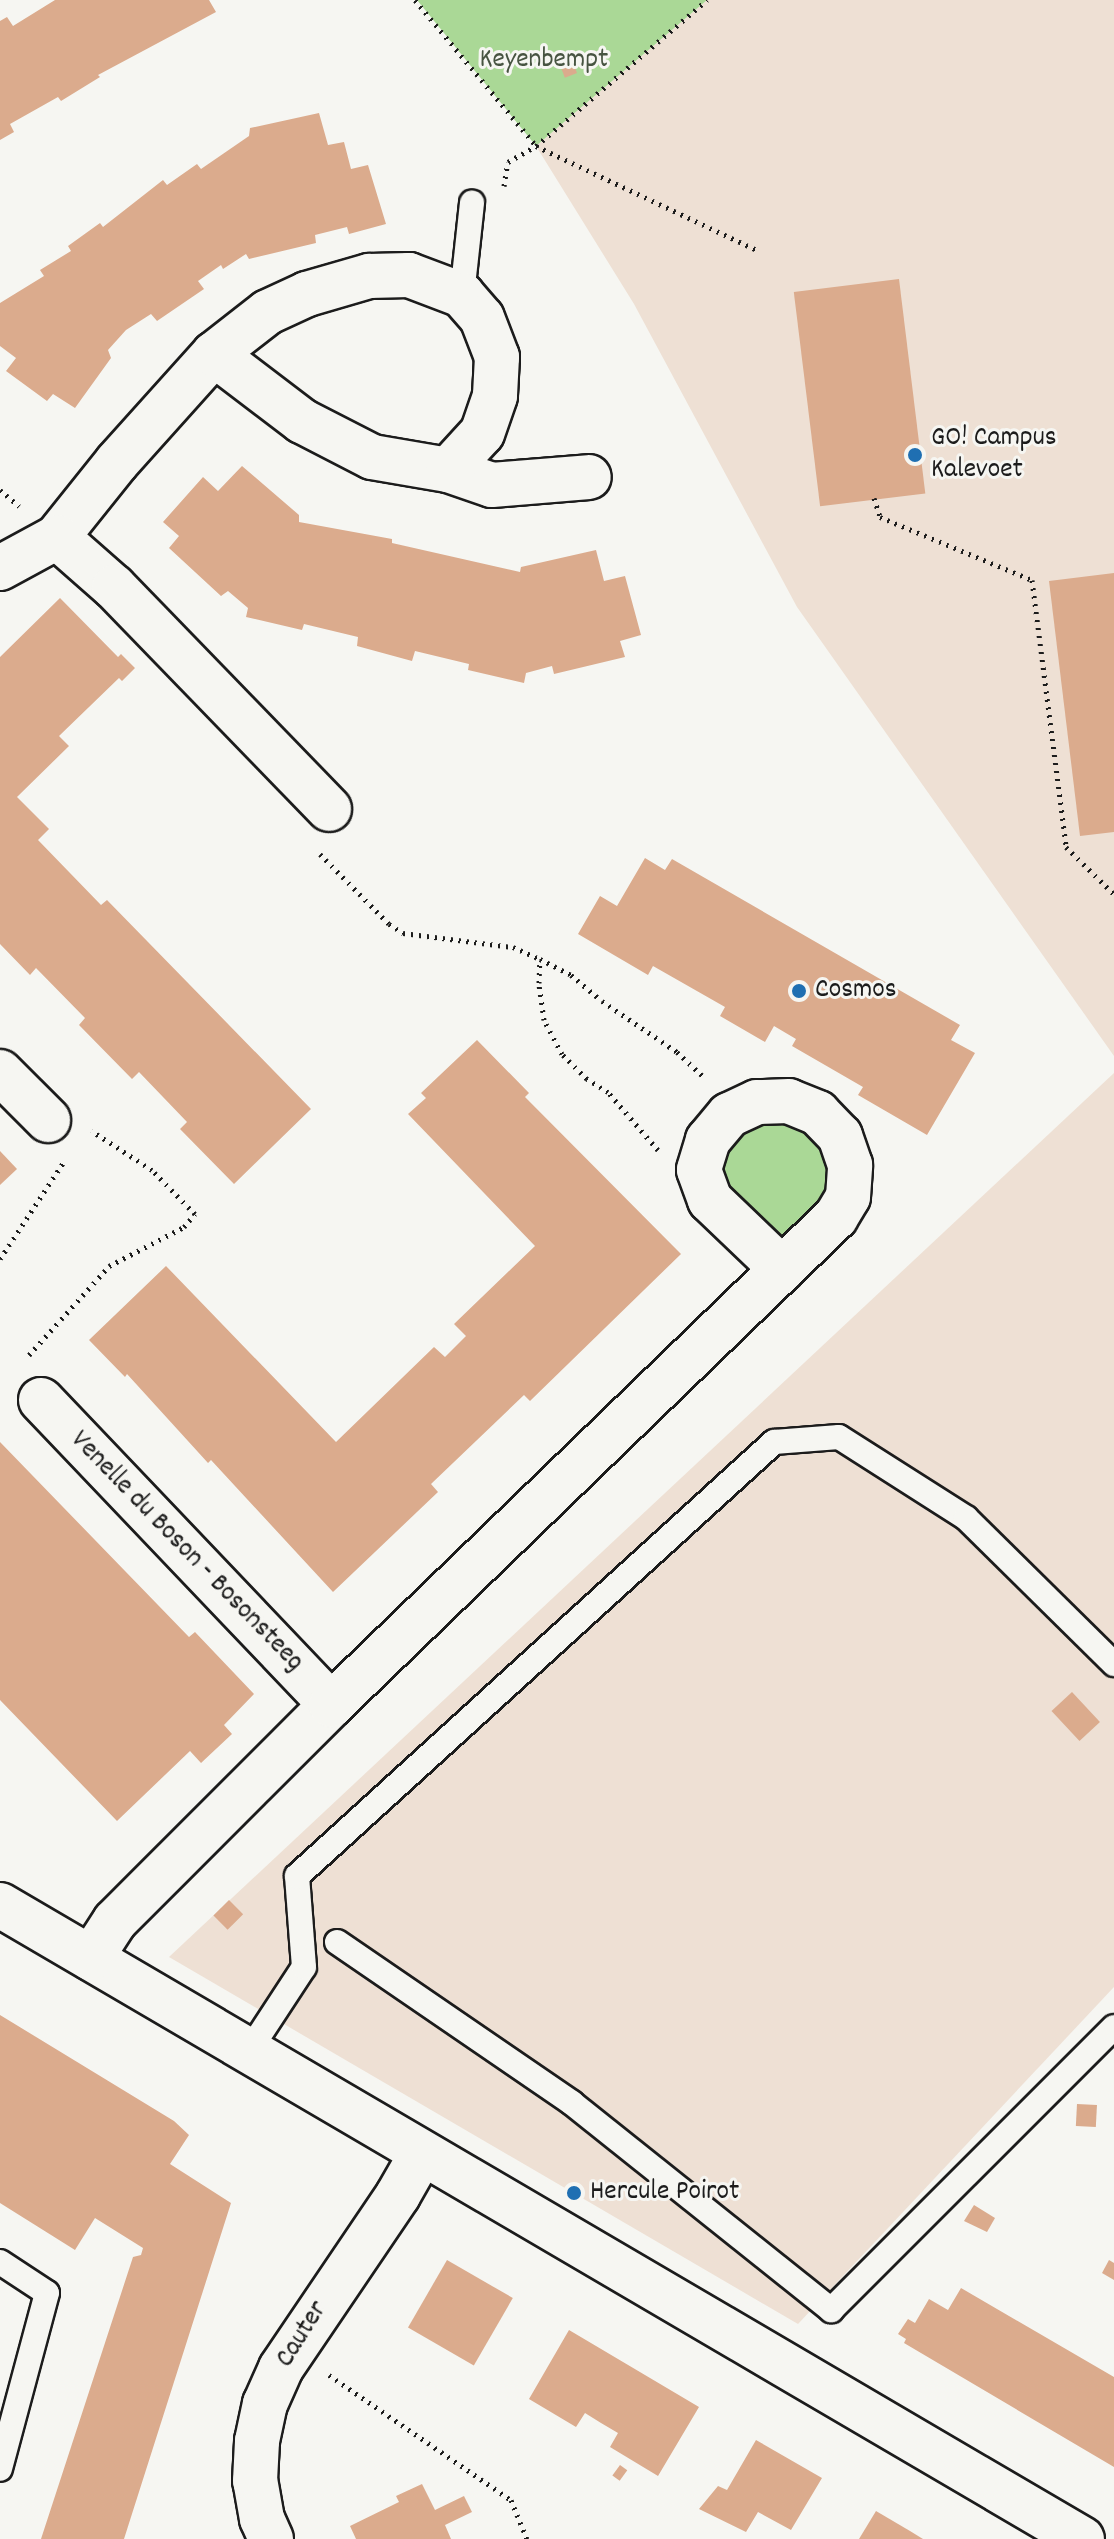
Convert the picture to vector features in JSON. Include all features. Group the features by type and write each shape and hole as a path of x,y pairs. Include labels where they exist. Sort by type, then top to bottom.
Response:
{"street":[{"path":"0,568 57,537 117,462 214,354 268,312 307,294 369,276 409,275 462,295 482,318 497,357 495,396 482,433 448,470"},
{"path":"214,354 302,421 372,457 448,470 492,485 589,477"},
{"path":"57,537 114,587 321,828"},
{"path":"0,1072 66,1135"},
{"path":"91,1958 115,1921 331,1705 782,1269"},
{"name":"Venelle du Boson - Bosonsteeg","path":"41,1400 331,1705"},
{"path":"0,1905 1082,2539"},
{"name":"Cauter","path":"271,2539 262,2519 255,2481 257,2441 265,2404 281,2368 398,2195 422,2153"}],"lane":[{"path":"462,295 472,203"},
{"path":"249,2051 304,1967 297,1876 774,1442 839,1437 966,1518 1114,1664"},
{"path":"337,1942 572,2103 831,2310 1114,2027"},
{"path":"0,2262 47,2293 0,2469"}],"path":[{"path":"415,0 536,146 757,250"},
{"path":"508,162 536,146 707,0"},
{"path":"874,498 880,517 1032,580 1066,847 1114,894"},
{"path":"321,828 403,933 513,947 540,959 571,975 602,1001 652,1033 700,1071 712,1086"},
{"path":"540,959 539,983 544,1020 562,1054 587,1079 608,1092 665,1155"},
{"path":"0,1259 66,1135 152,1170 195,1214 184,1227 109,1266 25,1359"},
{"path":"281,2368 330,2375 511,2500 527,2539"}],"shaded area":[{"name":"GO! Campus Kalevoet","path":"707,0 1114,0 1114,1056 797,607 634,304 536,146"},
{"path":"1114,1073 1114,1987 798,2324 169,1957"}],"green space":[{"name":"Keyenbempt","path":"417,0 707,0 536,146"},
{"path":"765,1115 819,1135 839,1182 787,1241 771,1239 720,1185 725,1137"}],"building":[{"path":"55,0 209,0 216,12 98,75 100,77 61,101 58,97 10,124 14,132 0,140 0,21 7,17 13,26"},
{"path":"572,60 577,73 565,78 560,65"},
{"path":"319,113 328,145 344,142 351,169 368,165 386,224 349,234 347,227 315,235 316,243 249,259 246,254 223,269 221,265 198,281 204,289 157,321 151,314 126,330 108,350 111,358 75,408 53,394 47,401 6,371 16,358 0,346 0,303 44,276 40,270 71,251 68,246 100,223 103,227 163,180 167,185 197,164 201,169 249,136 250,128"},
{"path":"899,279 925,493 820,506 794,292"},
{"path":"242,466 299,515 299,522 392,539 392,543 520,572 521,567 596,550 604,581 625,576 641,635 620,641 625,657 554,674 552,666 526,673 524,683 468,670 469,664 415,651 412,661 357,646 358,637 304,624 302,630 246,617 248,608 228,591 221,596 169,548 179,536 163,522 203,477 218,491"},
{"path":"1114,573 1114,832 1080,836 1049,581"},
{"path":"60,598 118,657 121,654 135,668 122,681 119,678 59,736 69,746 17,797 49,829 38,840 101,905 107,900 311,1109 234,1184 180,1129 187,1122 139,1072 132,1079 79,1025 85,1018 36,968 30,975 0,944 0,657"},
{"name":"Cosmos","path":"645,858 665,870 672,859 960,1025 951,1040 975,1053 927,1135 858,1095 863,1087 792,1046 796,1039 774,1026 765,1042 720,1016 725,1007 653,966 648,975 578,934 600,896 617,906"},
{"path":"477,1040 529,1093 525,1097 681,1254 530,1401 524,1395 431,1484 438,1492 333,1592 211,1460 208,1463 127,1374 125,1377 89,1340 166,1266 336,1442 434,1347 445,1357 466,1336 454,1324 535,1246 408,1114 426,1098 421,1093"},
{"path":"0,1151 17,1169 0,1185"},
{"path":"0,1442 189,1637 195,1632 254,1694 224,1725 232,1734 201,1763 190,1751 117,1821 0,1700"},
{"path":"1072,1692 1100,1722 1079,1741 1052,1711"},
{"path":"229,1900 243,1914 228,1930 213,1916"},
{"path":"0,2015 174,2121 189,2135 170,2164 231,2203 124,2539 41,2539 133,2257 141,2255 143,2248 95,2218 75,2250 0,2203"},
{"path":"1077,2104 1097,2105 1096,2127 1076,2126"},
{"path":"974,2205 995,2218 987,2232 964,2221"},
{"path":"447,2260 513,2298 474,2366 408,2328"},
{"path":"1109,2260 1114,2263 1114,2280 1102,2273"},
{"path":"961,2288 1114,2377 1114,2467 904,2343 906,2339 898,2334 908,2319 915,2323 929,2299 948,2310"},
{"path":"569,2330 699,2407 658,2476 610,2447 618,2433 585,2413 576,2427 529,2399"},
{"path":"756,2440 822,2478 791,2530 758,2512 746,2532 699,2509 718,2486 727,2490"},
{"path":"620,2465 627,2470 620,2481 612,2476"},
{"path":"422,2484 435,2510 464,2496 472,2512 445,2525 451,2539 356,2539 350,2526 399,2502 396,2496"},
{"path":"876,2511 910,2531 923,2539 859,2539"}],"place":[{"name":"GO! Campus Kalevoet","path":"915,455"},
{"name":"Cosmos","path":"799,991"},
{"name":"Hercule Poirot","path":"574,2193"}]}
